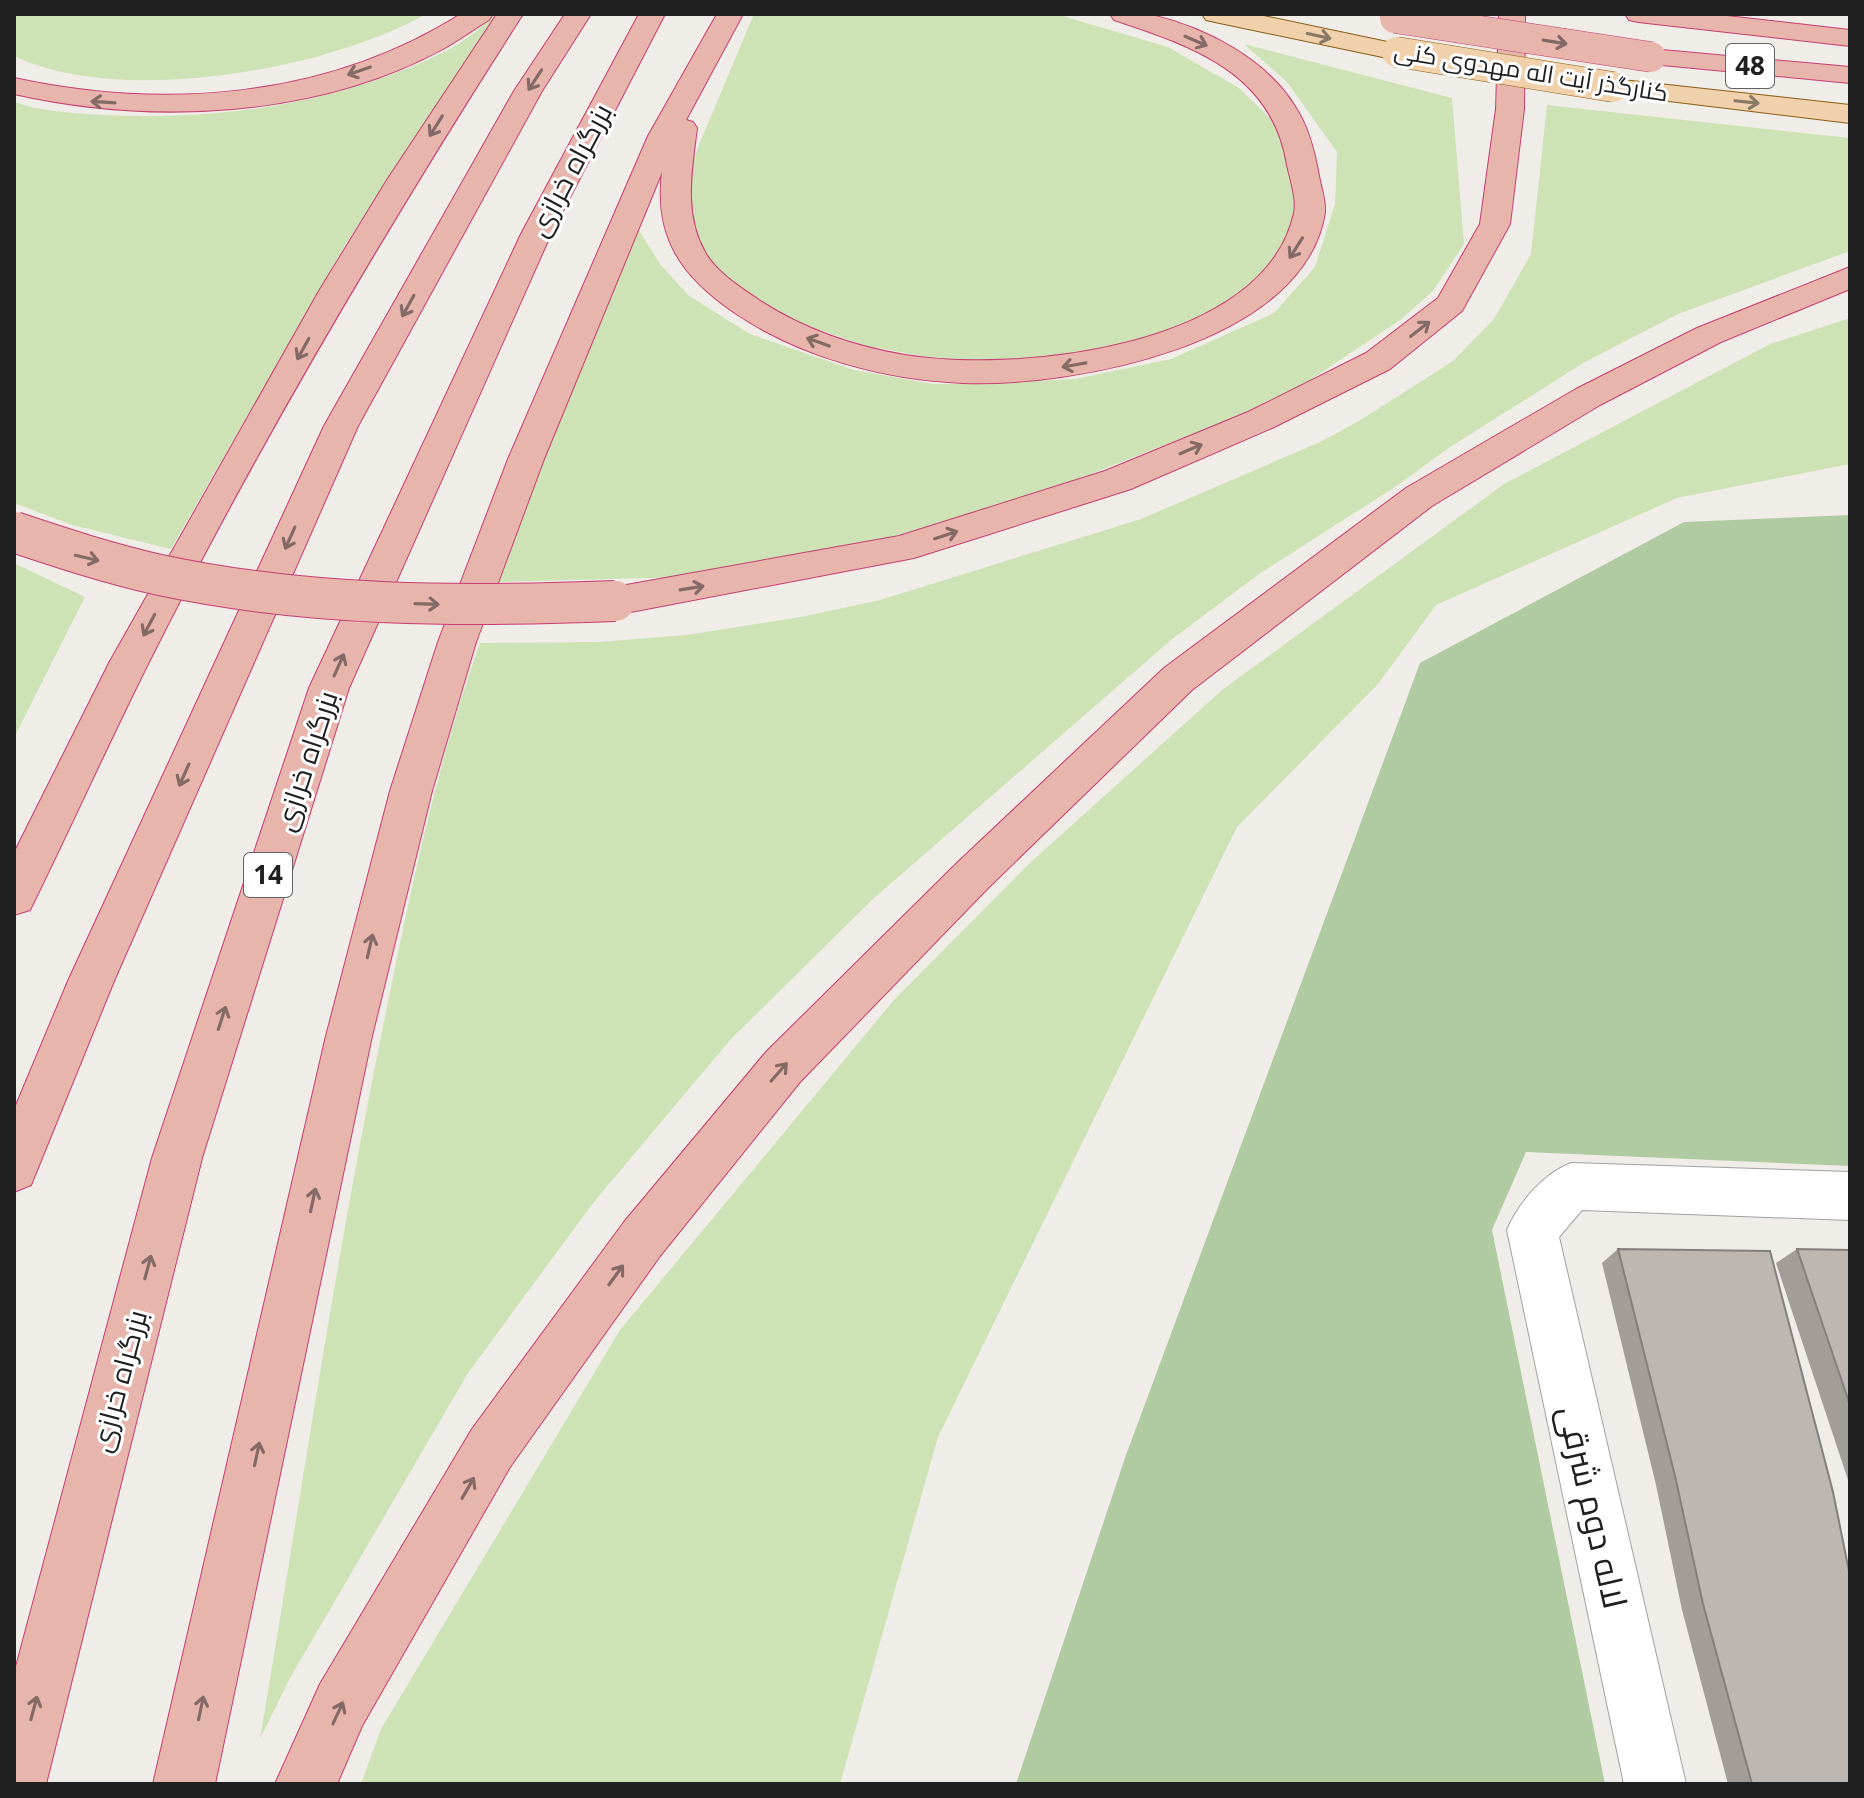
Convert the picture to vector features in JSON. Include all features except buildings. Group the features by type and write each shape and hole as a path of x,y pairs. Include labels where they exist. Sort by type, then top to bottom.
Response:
{"highway":[{"path":"14,86 92,102 141,105 203,104 267,95 333,80 386,62 434,43 480,14"},
{"path":"14,897 129,663 206,521 343,278 510,14"},
{"path":"14,1169 91,981 341,426 528,91 578,14"},
{"name":"بزرگراه خرازی","path":"15,1784 177,1158 329,688 536,234 652,14"},
{"path":"184,1784 349,1036 411,791 457,642 526,459 598,284 688,88 730,14"},
{"path":"688,88 673,201 690,253 716,284 761,317 856,355 964,372 1046,370 1162,345 1228,316 1273,283 1302,242 1312,211 1307,169 1279,102 1230,56 1123,14"},
{"path":"14,532 76,555 185,579 335,601 502,607 615,601 901,549 1118,480 1260,420 1378,361 1451,304 1495,224 1510,109 1512,14"},
{"name":"48","path":"1649,15 1850,38"},
{"name":"48","path":"1384,16 1651,57 1850,75"},
{"path":"306,1784 341,1705 491,1448 642,1239 783,1067 973,875 1178,679 1419,497 1588,397 1668,355 1850,277"}],"main road":[{"name":"کنارگذر آیت اله مهدوی کنی","path":"1215,14 1397,52 1613,87 1850,114"}],"street":[{"name":"لاله دوم شرقی","path":"1655,1784 1532,1230 1571,1186 1850,1196"}],"green space":[{"path":"14,14 426,14 384,34 280,65 223,75 165,80 110,79 58,71 14,56"},
{"path":"497,14 345,245 171,549 72,525 14,503 14,102 59,112 148,116 192,115 280,105 366,83 408,68 455,46"},
{"path":"754,14 1056,14 1168,47 1239,88 1270,118 1293,159 1297,198 1289,236 1264,275 1196,321 1149,339 1071,356 988,362 921,356 864,345 792,321 736,288 703,252 690,217 685,191 698,147"},
{"path":"1244,44 1452,98 1464,244 1433,291 1400,320 1307,382 1231,419 1009,506 837,551 685,577 496,582 635,224 660,264 688,295 750,334 854,370 933,384 1075,379 1171,359 1274,313 1315,267 1335,204 1337,152 1287,82"},
{"path":"1547,105 1850,138 1850,251 1678,314 1585,362 1450,447 1395,487 1259,574 1171,640 873,899 731,1039 593,1203 468,1373 290,1678 260,1739 335,1284 386,1012 438,780 480,643 599,642 686,635 801,617 880,600 1141,519 1320,442 1453,361 1494,319 1531,254"},
{"path":"1850,318 1850,464 1677,498 1436,605 1378,684 1237,827 938,1437 840,1784 361,1784 381,1729 620,1330 894,1000 1031,862 1222,690 1504,484 1770,344"},
{"path":"1850,515 1850,1166 1526,1152 1492,1230 1605,1784 1016,1784 1126,1455 1420,663 1684,522"},
{"path":"14,563 85,597 14,738"}]}
